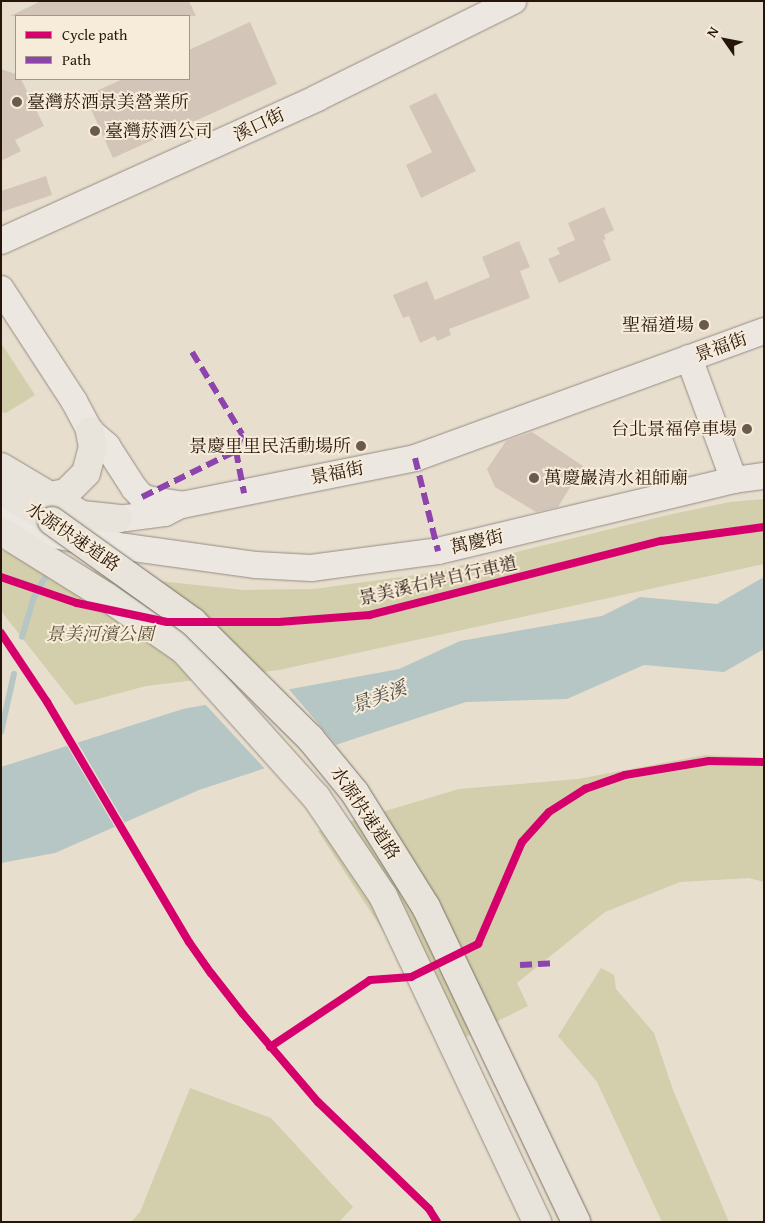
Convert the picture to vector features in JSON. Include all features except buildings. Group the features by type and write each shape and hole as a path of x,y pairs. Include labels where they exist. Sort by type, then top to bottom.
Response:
{"highway":[{"path":"50,496 66,493 86,473 93,447 90,432"},
{"path":"5,477 50,496 82,515 118,519"},
{"name":"水源快速道路","path":"5,477 85,543 194,622 310,738 355,793 426,907 576,1222"},
{"name":"水源快速道路","path":"1,531 107,597 184,650 316,797 383,896 537,1222"}],"street":[{"name":"溪口街","path":"1,241 317,98 513,1"},
{"name":"景福街","path":"1,289 74,401 90,432 107,446 142,497 182,505 415,458 764,331"},
{"path":"689,358 734,480"},
{"name":"萬慶街","path":"186,554 256,565 311,568 372,562 438,551 734,480 764,476"},
{"path":"57,537 118,519 153,516 182,505"},
{"path":"1,516 20,526 57,537 186,554"},
{"path":"153,516 142,528 144,535 186,554"}],"green space":[{"path":"1,343 35,395 6,413 1,412"},
{"name":"景美河濱公園","path":"764,499 764,564 279,670 146,686 75,705 1,611 1,550 30,561 168,582 244,590 314,589 430,573 668,515 730,502"},
{"path":"705,755 764,758 764,882 749,878 680,882 605,912 517,983 528,1006 452,1044 441,1046 389,940 318,831 459,789 578,779"},
{"path":"601,968 614,975 616,989 654,1033 673,1090 729,1222 662,1222 597,1082 558,1036"},
{"path":"190,1088 271,1118 353,1207 339,1222 131,1222 140,1212"}],"water":[{"name":"景美溪","path":"764,577 764,649 724,672 644,665 567,699 466,702 199,790 55,853 1,863 1,767 183,709 399,669 460,641 602,616 640,597 717,604"}],"pier":[{"path":"287,687 339,748 267,771 204,703"},
{"path":"76,740 126,825 116,829 66,744"}],"waterway":[{"path":"22,637 34,597 50,569"},
{"path":"1,732 14,674"}],"marked path":[{"path":"192,352 242,434 236,451"},
{"path":"142,497 236,451 244,493"},
{"path":"415,458 438,551"},
{"path":"520,965 553,963"}],"cycle path":[{"name":"景美溪右岸自行車道","path":"1,577 77,603 167,622 279,622 370,615 661,541 764,527"},
{"path":"1,633 47,702 189,942 211,973 243,1014 318,1102 429,1209 437,1222"},
{"path":"270,1047 370,980 411,977 478,944 522,842 549,812 585,789 625,775 709,761 764,762"}],"place":[{"name":"臺灣菸酒景美營業所","path":"17,102"},
{"name":"臺灣菸酒公司","path":"95,131"},
{"name":"聖福道場","path":"704,325"},
{"name":"台北景福停車場","path":"747,429"},
{"name":"景慶里里民活動場所","path":"361,446"},
{"name":"萬慶巖清水祖師廟","path":"534,478"}]}
